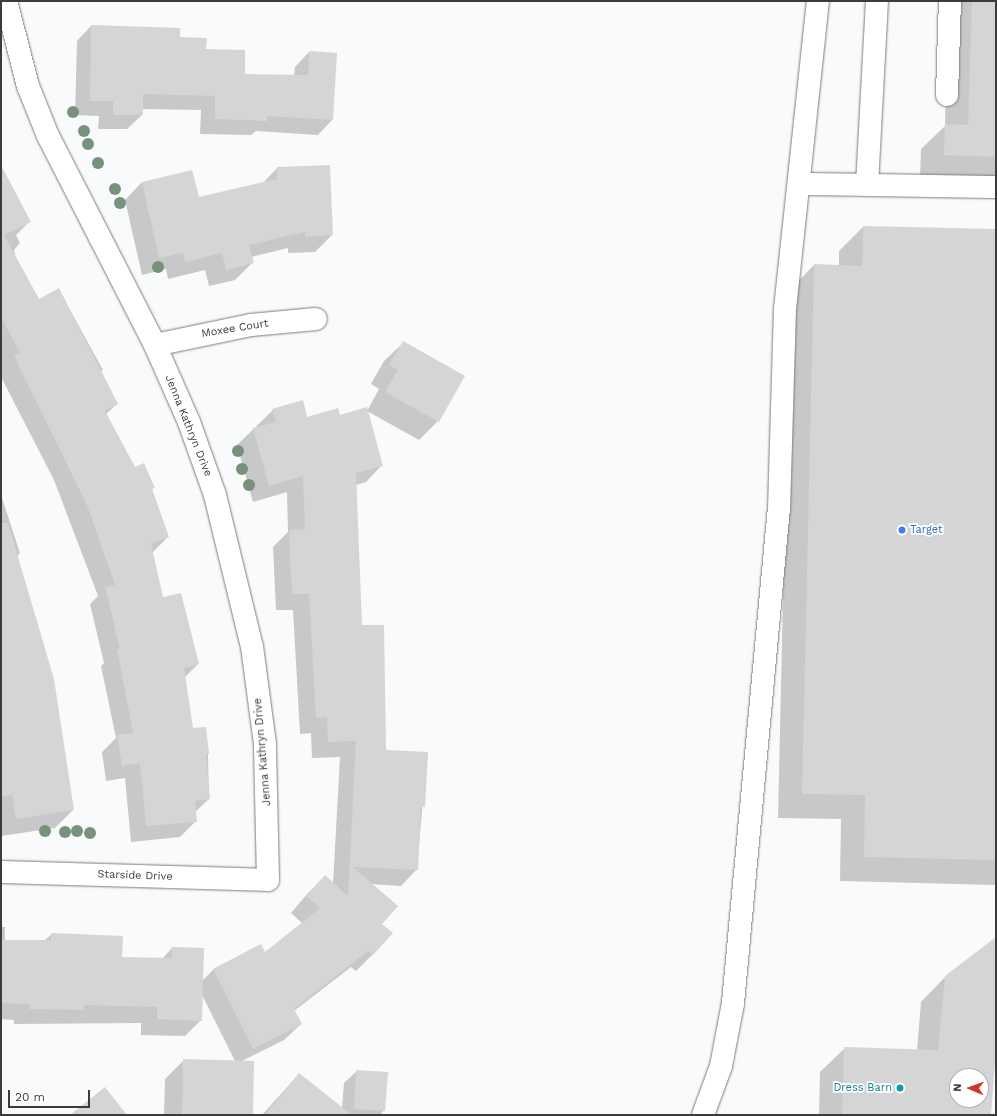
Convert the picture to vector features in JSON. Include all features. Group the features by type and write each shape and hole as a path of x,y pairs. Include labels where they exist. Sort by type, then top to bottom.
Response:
{"street":[{"name":"Jenna Kathryn Drive","path":"6,1 28,86 48,136 155,345 191,429 236,570 252,647 265,744 268,880"},
{"path":"703,1115 721,1066 733,1003 779,510 785,309 818,1"},
{"path":"867,185 877,1"},
{"path":"947,95 950,1"},
{"path":"799,184 996,187"},
{"name":"Moxee Court","path":"155,345 251,324 316,319"},
{"name":"Starside Drive","path":"1,872 268,880"}],"building":[{"path":"972,1 996,1 996,157 944,155 945,124 968,125"},
{"path":"91,25 180,28 180,37 207,38 206,49 245,50 245,74 308,75 309,51 337,53 333,120 267,116 267,121 215,119 215,96 143,94 143,115 113,115 113,101 90,101"},
{"path":"1,165 31,222 4,235 39,299 59,288 118,404 105,411 135,467 144,463 155,488 152,489 169,537 151,544 163,597 181,593 199,664 184,668 193,728 206,727 209,754 206,754 210,799 195,801 197,822 146,826 140,763 122,766 117,735 133,733 117,649 120,649 105,587 115,585 87,505 14,356 20,353 1,317"},
{"path":"330,165 333,235 305,237 305,232 249,245 254,263 226,270 222,253 185,262 183,253 159,258 142,182 192,170 199,197 277,179 277,167"},
{"name":"Target","path":"863,226 996,229 996,860 864,857 865,795 802,794 814,264 862,266"},
{"path":"403,341 465,376 439,422 385,392 398,370 389,365"},
{"path":"303,400 307,417 338,408 340,415 367,407 383,466 356,473 362,625 384,625 386,750 428,752 425,807 421,807 418,870 353,867 398,906 382,924 393,933 373,955 368,951 294,1009 302,1024 253,1049 213,969 261,944 265,952 320,908 306,896 325,875 348,896 356,741 328,742 327,717 316,718 309,594 292,594 289,530 305,529 303,476 269,486 253,428 276,422 272,409"},
{"path":"1,523 8,523 54,679 74,810 16,819 12,795 1,796"},
{"path":"51,933 123,936 122,957 172,958 172,947 204,948 202,1021 157,1019 157,1007 84,1005 84,1010 29,1009 30,1004 1,1003 1,940 51,940"},
{"name":"Dress Barn","path":"996,937 996,1050 991,1115 842,1115 844,1047 938,1050 945,976"},
{"path":"183,1059 254,1061 253,1115 182,1115"},
{"path":"356,1070 388,1072 385,1111 354,1109"},
{"path":"299,1073 352,1115 265,1115"},
{"path":"105,1087 127,1115 70,1115"}],"place":[{"name":"Target","path":"902,530"},
{"name":"Dress Barn","path":"900,1088"}]}
